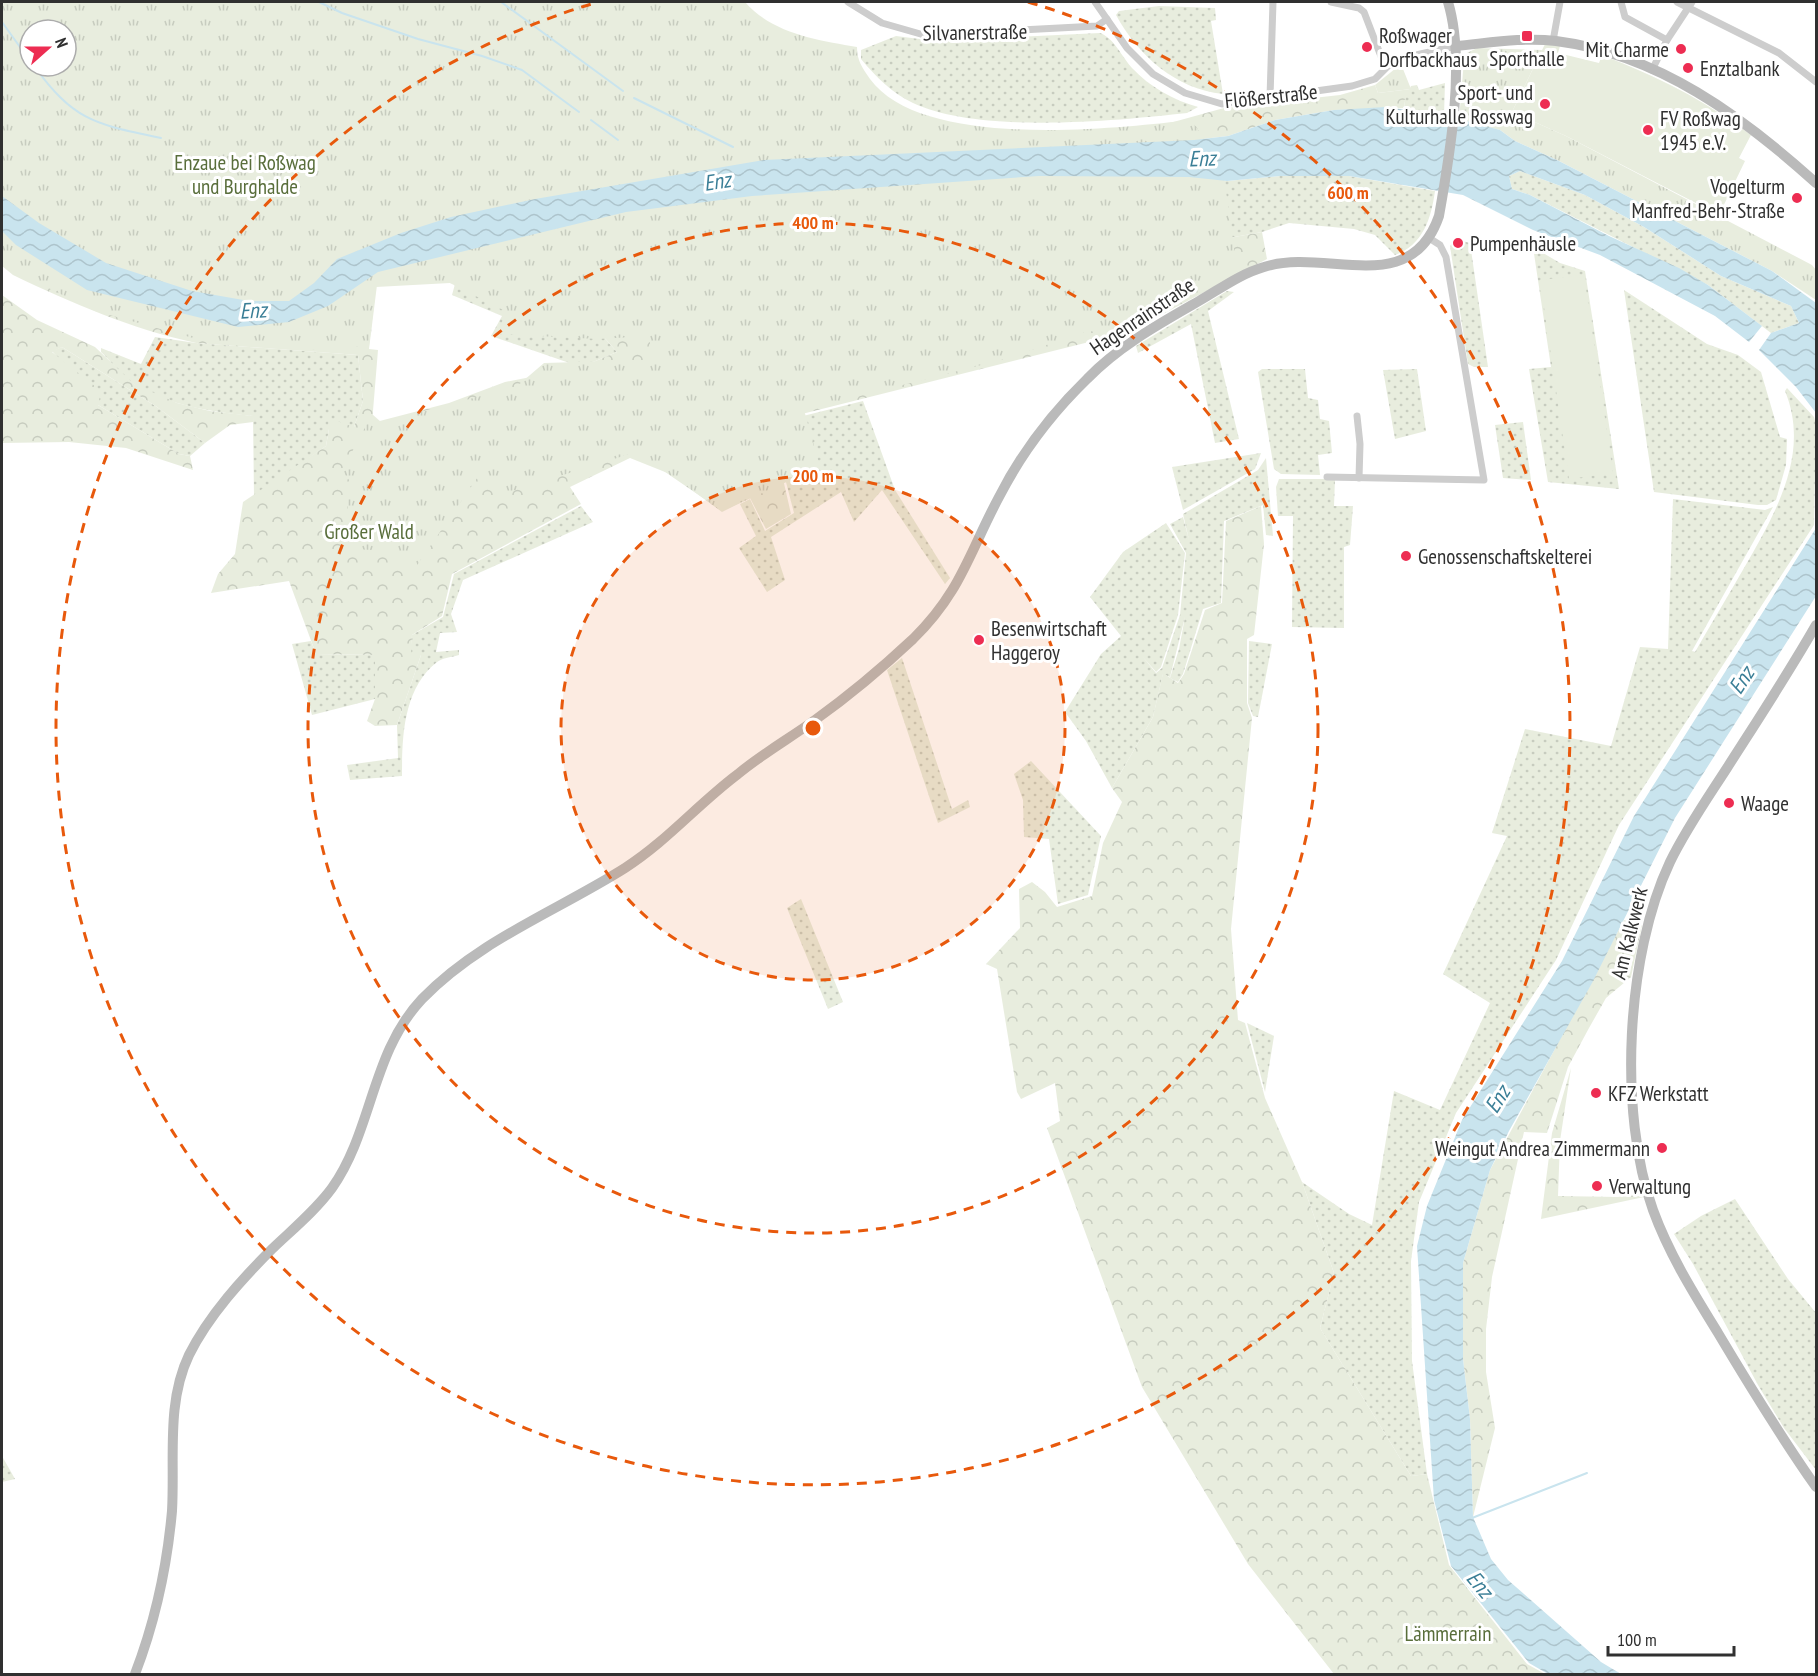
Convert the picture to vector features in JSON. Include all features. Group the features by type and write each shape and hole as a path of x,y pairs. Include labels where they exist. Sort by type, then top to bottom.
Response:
{"street":[{"name":"Silvanerstraße","path":"848,2 882,23 924,34 1097,26 1107,19"},
{"name":"Flößerstraße","path":"1095,2 1139,62 1176,89 1222,104 1358,84 1375,79 1396,59 1456,46"},
{"path":"1270,97 1273,2"},
{"path":"1331,2 1359,8 1364,12 1382,59 1389,66"},
{"path":"1327,477 1484,480 1446,256 1440,245 1429,237 1438,221 1441,205 1453,109 1456,46 1448,2"},
{"path":"1553,41 1560,2"},
{"path":"1621,2 1625,16 1667,40"},
{"path":"1677,2 1690,4 1776,51 1816,82"},
{"path":"1652,70 1667,40 1690,4"},
{"path":"1456,46 1518,40 1553,41 1610,54 1696,90 1728,111 1816,183"},
{"name":"Hagenrainstraße","path":"135,1674 152,1623 166,1558 173,1488 175,1408 186,1362 198,1339 229,1297 319,1204 336,1182 350,1155 385,1058 412,1011 438,984 486,948 603,882 657,846 735,776 831,709 892,659 949,598 1000,495 1038,434 1068,398 1111,356 1182,311 1256,270 1301,261 1382,266 1413,254 1429,237"},
{"path":"1357,416 1360,444 1359,478"},
{"name":"Am Kalkwerk","path":"1816,625 1686,832 1659,888 1642,943 1632,1033 1638,1141 1644,1182 1653,1210 1687,1282 1751,1389 1816,1487"}],"green space":[{"name":"Enzaue bei Roßwag und Burghalde","path":"2,2 745,2 756,13 782,28 812,38 857,47 859,60 870,79 895,102 931,117 974,126 1020,130 1068,130 1191,120 1222,163 1237,268 1122,328 1086,332 1001,360 804,410 820,467 722,511 636,452 509,492 482,471 411,574 400,570 411,552 354,549 347,527 349,480 342,471 372,414 381,422 516,387 544,363 650,360 650,336 598,339 499,334 505,311 450,283 376,287 369,346 299,350 215,344 95,311 2,265"},
{"path":"1159,6 1215,8 1216,20 1211,21 1223,94 1189,85 1160,68 1135,44 1116,15 1119,11"},
{"path":"1100,33 1110,39 1132,68 1146,81 1171,97 1198,107 1187,113 1086,122 1009,122 973,119 940,113 905,99 885,84 861,59 861,50 896,36 935,41"},
{"name":"FV Roßwag 1945 e.V.","path":"1545,44 1560,46 1558,53 1599,63 1602,55 1642,72 1698,100 1751,135 1739,158 1745,161 1719,215 1566,136 1512,112"},
{"path":"1477,48 1542,50 1512,112 1566,136 1812,265 1816,270 1816,300 1772,271 1559,161 1515,141 1500,130 1459,120 1464,60 1467,53"},
{"path":"1401,64 1411,89 1378,93 1375,85"},
{"path":"1445,83 1444,115 1405,108 1404,101 1411,86 1417,85 1419,90"},
{"path":"1375,85 1378,93 1411,89 1404,101 1405,108 1334,110 1275,120 1228,136 1194,140 1148,129 1224,108 1340,95"},
{"path":"1520,171 1585,195 1644,227 1721,276 1791,306 1799,323 1771,333 1708,285 1530,195 1512,189 1509,176"},
{"path":"1280,176 1349,176 1435,191 1428,221 1419,238 1405,251 1395,255 1375,235 1354,229 1289,223 1262,232 1058,269 547,273 617,352 581,367 491,336 502,316 452,295 455,284 399,273 1189,177 1227,181"},
{"name":"Großer Wald","path":"1262,232 1267,259 1129,332 770,422 791,514 766,529 750,498 722,512 670,474 630,458 570,487 581,504 452,574 442,616 412,635 411,655 421,655 397,725 375,726 367,721 375,699 375,655 316,654 289,581 211,593 218,574 235,554 243,502 326,446 328,418 354,427 363,401 358,355 196,343 171,337 125,323 80,305 13,275 2,266 2,235 378,277 369,349 378,350 372,423 449,403 505,382 581,367 617,352 547,272 1058,269"},
{"path":"1455,239 1470,243 1488,367 1474,367 1468,364 1450,246"},
{"path":"1533,247 1560,263 1585,271 1619,489 1548,482 1529,369 1551,367"},
{"path":"1584,275 1613,473 1569,479 1540,280"},
{"path":"1624,290 1707,344 1738,355 1761,372 1780,437 1787,439 1786,465 1776,500 1767,505 1758,505 1654,492"},
{"path":"1227,291 1234,292 1208,311 1239,439 1215,443 1191,324 1138,353 1136,346"},
{"path":"2,295 37,320 95,347 134,384 177,403 210,411 253,416 253,422 230,425 205,443 157,407 62,347 52,352 101,391 98,405 179,454 190,456 193,470 126,448 69,442 2,443"},
{"path":"155,337 196,343 358,355 363,401 354,427 329,429 326,446 254,497 253,416 207,410 177,403 148,392 130,382 101,352 101,348 141,364"},
{"path":"62,347 157,407 205,443 190,456 179,454 98,405 52,351"},
{"path":"1262,369 1305,369 1308,398 1318,400 1320,419 1329,421 1332,453 1318,455 1320,475 1281,474 1274,469 1258,372"},
{"path":"1417,369 1426,431 1395,439 1383,370"},
{"path":"1787,388 1814,417 1816,425 1814,525 1619,825 1556,960 1456,1113 1419,1202 1411,1261 1412,1361 1427,1474 1411,1476 1320,1328 1334,1273 1302,1182 1349,1214 1372,1225 1394,1091 1440,1110 1490,1003 1443,974 1507,836 1492,833 1525,729 1611,746 1640,647 1668,649 1673,499 1765,510 1773,507 1692,651 1695,652 1767,526 1786,483 1792,460 1794,438 1792,414 1785,391"},
{"path":"863,401 895,490 950,578 945,584 882,490 854,522 841,492 771,537 785,580 767,592 739,548 756,536 740,504 750,499 765,531 794,513 771,424"},
{"path":"1523,422 1531,480 1503,478 1495,425"},
{"path":"1261,453 1255,469 1183,510 1172,467"},
{"path":"1266,458 1273,536 1266,535 1263,505 1224,521 1221,603 1203,609 1183,674 1178,682 1170,678 1179,649 1185,617 1170,677 1163,674 1153,717 1112,788 1086,741 1065,712 1101,654 1121,636 1090,597 1123,552 1166,523 1185,553 1178,615 1161,667 1156,672 1143,657 1156,673 1162,668 1180,615 1186,553 1170,524 1183,517 1189,540 1183,514 1258,470"},
{"path":"1279,479 1335,479 1334,506 1353,506 1350,545 1344,547 1344,628 1292,627 1293,516 1278,516 1276,487"},
{"path":"581,506 593,522 463,580 451,614 457,632 440,633 436,652 459,650 459,655 437,662 417,686 404,730 402,776 350,780 347,765 398,758 397,725 421,655 410,655 412,635 443,617 454,574"},
{"name":"Lämmerrain","path":"1261,506 1264,544 1254,635 1247,639 1247,703 1252,718 1231,929 1238,1020 1245,1023 1265,1098 1302,1182 1334,1273 1320,1328 1411,1476 1427,1474 1449,1565 1527,1664 1545,1674 1334,1674 1248,1564 1142,1387 1047,1128 1060,1121 1055,1083 1021,1099 1017,1092 997,969 986,964 1020,928 1019,889 1032,882 1045,892 1057,907 1092,896 1103,843 1122,802 1112,788 1153,717 1163,673 1178,683 1184,674 1205,610 1222,603 1226,521"},
{"path":"311,641 316,654 375,655 375,699 312,715 292,644"},
{"path":"1249,641 1272,644 1258,717 1253,716 1248,703"},
{"path":"902,658 952,809 968,800 970,807 938,823 887,670"},
{"path":"1031,761 1101,836 1088,895 1058,904 1049,839 1024,837 1023,800 1014,774"},
{"path":"801,899 843,1002 828,1009 787,908"},
{"path":"1624,920 1642,925 1631,977 1606,998 1568,1067 1547,1133 1524,1132 1492,1277 1486,1329 1486,1372 1495,1428 1473,1517 1470,1419 1463,1359 1463,1263 1490,1170"},
{"path":"1247,1023 1274,1036 1265,1092"},
{"path":"1571,1068 1560,1141 1558,1196 1618,1197 1641,1190 1644,1197 1541,1219 1552,1133"},
{"path":"1735,1199 1788,1279 1816,1313 1816,1470 1784,1428 1758,1385 1693,1264 1674,1234 1701,1216"},
{"path":"2,1456 15,1479 2,1482"}],"water":[{"name":"Enz","path":"1386,107 1444,115 1500,130 1515,141 1559,161 1772,271 1816,303 1816,413 1796,387 1759,350 1771,333 1799,323 1791,306 1721,276 1644,227 1585,195 1520,171 1509,176 1512,189 1530,195 1609,236 1679,268 1708,285 1762,326 1749,342 1715,316 1600,255 1533,230 1463,195 1349,176 1280,176 1227,181 1189,177 1039,176 752,196 626,212 378,272 328,306 289,322 238,327 87,290 16,245 2,231 2,196 39,223 106,263 192,291 249,301 289,301 314,283 337,259 401,233 451,217 535,199 764,160 1194,140 1228,136 1275,120 1334,110"},
{"name":"Enz","path":"1816,528 1816,596 1675,818 1592,983 1509,1131 1490,1170 1463,1263 1463,1359 1470,1419 1473,1517 1491,1559 1508,1580 1601,1662 1621,1674 1548,1674 1529,1663 1451,1566 1434,1500 1417,1246 1427,1206 1462,1120 1562,961 1634,816"}],"waterway":[{"path":"319,2 342,13 418,39 482,56 522,70 579,112"},
{"path":"501,2 623,91"},
{"path":"2,22 18,44"},
{"path":"43,78 62,99 88,118 119,129 161,138"},
{"path":"634,98 733,147"},
{"path":"591,120 618,140"},
{"path":"1472,1518 1587,1473"}],"place":[{"name":"Sporthalle","path":"1527,36"},
{"name":"Roßwager Dorfbackhaus","path":"1367,47"},
{"name":"Mit Charme","path":"1681,49"},
{"name":"Enztalbank","path":"1688,68"},
{"name":"Sport- und Kulturhalle Rosswag","path":"1545,104"},
{"name":"FV Roßwag 1945 e.V.","path":"1648,130"},
{"name":"Vogelturm Manfred-Behr-Straße","path":"1797,198"},
{"name":"Pumpenhäusle","path":"1458,243"},
{"name":"Genossenschaftskelterei","path":"1406,556"},
{"name":"Besenwirtschaft Haggeroy","path":"979,640"},
{"name":"Waage","path":"1729,803"},
{"name":"KFZ Werkstatt","path":"1596,1093"},
{"name":"Weingut Andrea Zimmermann","path":"1662,1148"},
{"name":"Verwaltung","path":"1597,1186"}]}
